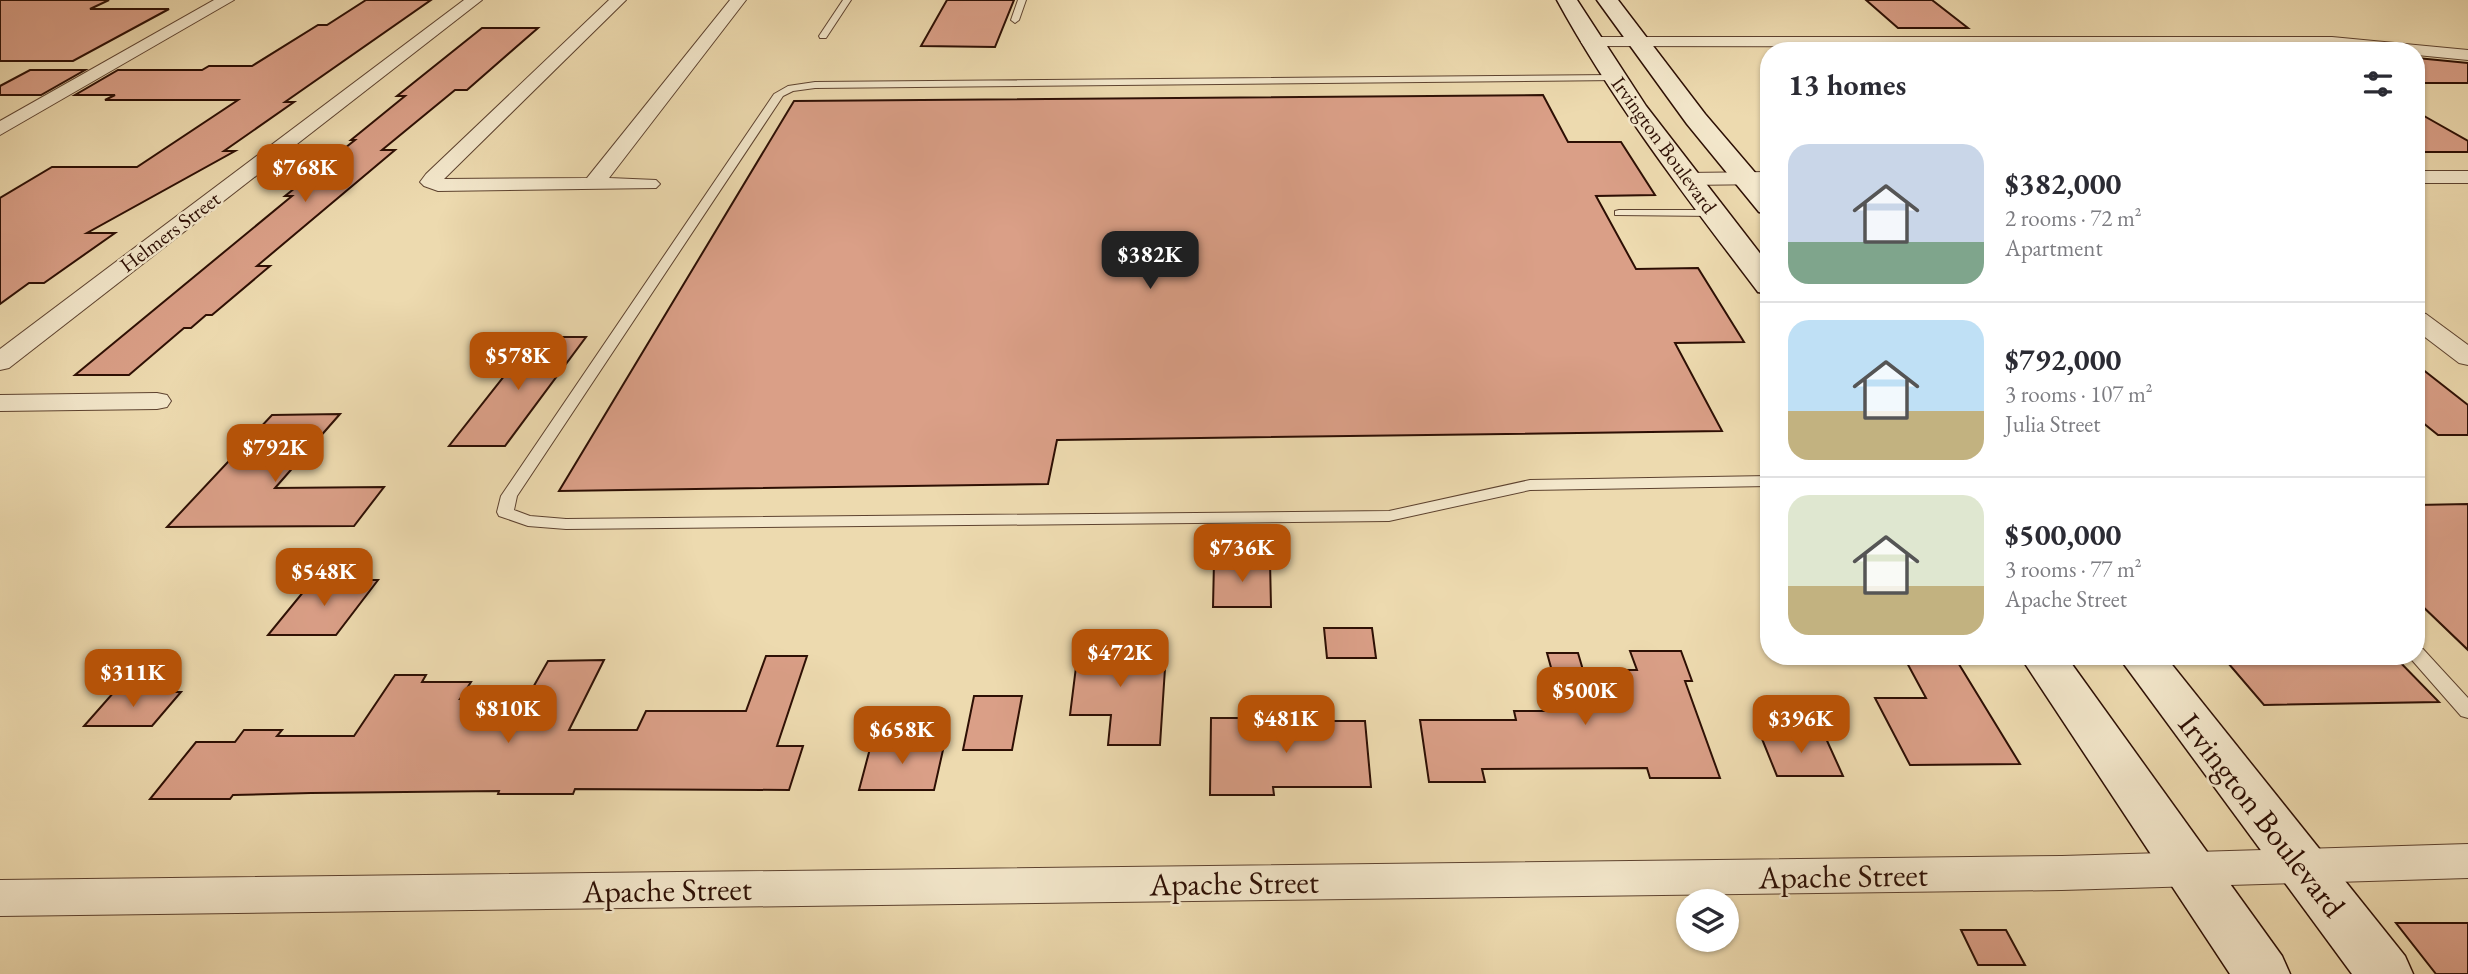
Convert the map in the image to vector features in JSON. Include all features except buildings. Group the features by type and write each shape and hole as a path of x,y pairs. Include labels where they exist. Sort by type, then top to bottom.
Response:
{"main road":[{"name":"Irvington Boulevard","path":"1567,0 1614,78 1686,179 1760,273"},
{"name":"Irvington Boulevard","path":"1607,0 1760,196"},
{"path":"1714,213 1760,226"},
{"path":"2048,665 2192,869 2262,974"},
{"name":"Irvington Boulevard","path":"2147,665 2385,974"}],"street":[{"path":"0,129 226,0"},
{"name":"Helmers Street","path":"0,362 474,0"},
{"path":"618,0 431,182 438,185 649,184"},
{"path":"593,184 738,0"},
{"path":"1590,42 2332,42"},
{"path":"2425,51 2468,55"},
{"path":"2425,177 2468,177"},
{"path":"1686,179 1760,178"},
{"path":"2425,325 2468,357"},
{"path":"0,403 157,401"},
{"name":"Apache Street","path":"0,898 2062,873 2468,861"}],"lane":[{"path":"823,36 847,0"},
{"path":"1015,20 1021,0"},
{"path":"1614,78 829,85 791,88 779,94 771,105 509,496 505,512 528,521 566,524 1389,516 1530,485 1760,481"},
{"path":"1619,213 1714,213"},
{"path":"2425,663 2468,711"}]}
